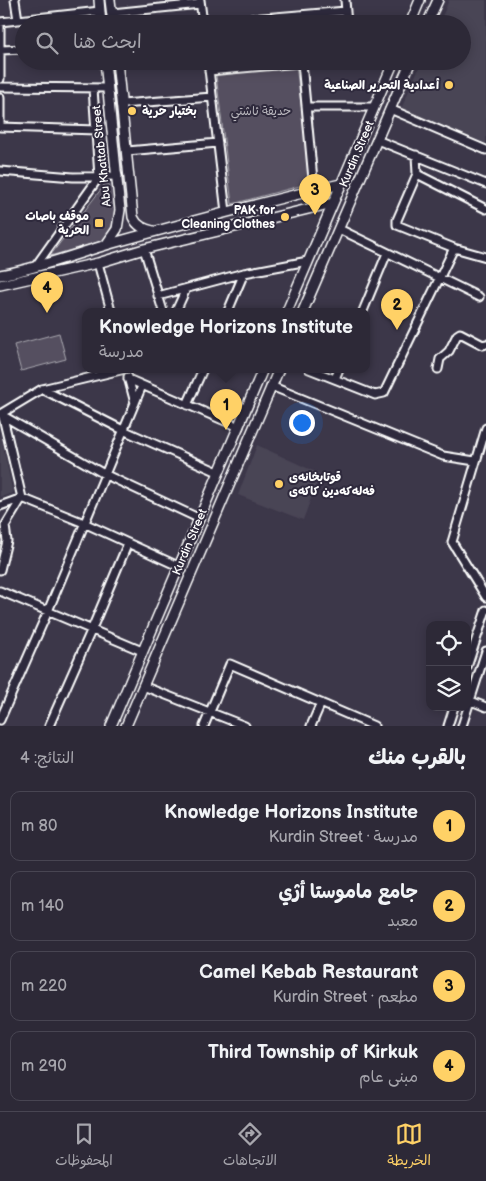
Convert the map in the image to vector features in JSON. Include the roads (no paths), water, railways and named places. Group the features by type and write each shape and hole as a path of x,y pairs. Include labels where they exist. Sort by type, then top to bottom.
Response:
{"main road":[{"path":"99,0 100,15"},
{"path":"110,0 112,13"},
{"path":"414,15 420,0"},
{"path":"431,15 438,0"},
{"name":"Abu Khattab Street","path":"106,70 120,210 117,229 106,245"},
{"name":"Abu Khattab Street","path":"118,70 132,209 137,224 146,229 156,231"},
{"name":"Kurdin Street","path":"288,308 390,70"},
{"path":"400,70 406,74"},
{"name":"Kurdin Street","path":"304,308 408,70"},
{"path":"0,275 35,268 106,245 226,212 342,184"},
{"path":"0,285 98,263 333,204"},
{"path":"120,210 132,209"},
{"name":"Kurdin Street","path":"111,726 261,373"},
{"name":"Kurdin Street","path":"126,726 277,373"}],"street":[{"path":"15,0 17,15"},
{"path":"345,0 346,15"},
{"path":"112,13 200,2 202,15"},
{"path":"64,15 100,11"},
{"path":"307,15 346,12"},
{"path":"0,79 0,22 15,20"},
{"path":"1,50 15,49"},
{"path":"221,70 209,71 226,212"},
{"path":"303,70 314,190"},
{"path":"0,86 107,88"},
{"path":"35,268 99,177 93,88"},
{"path":"122,104 212,97"},
{"path":"0,98 0,127 97,130"},
{"path":"307,107 374,108"},
{"path":"390,109 486,150"},
{"path":"377,140 486,184"},
{"path":"126,151 218,143"},
{"path":"416,155 417,174 397,220 398,225 454,248 486,257"},
{"path":"0,171 73,177 118,176"},
{"path":"417,174 486,209"},
{"path":"339,229 479,297"},
{"path":"320,373 375,394 384,393 454,248"},
{"path":"144,250 162,308"},
{"path":"364,308 387,253"},
{"path":"158,296 244,273 308,261"},
{"path":"98,263 110,308"},
{"path":"229,308 244,273"},
{"path":"177,308 186,289"},
{"path":"438,369 440,359 449,351 457,335 460,333 483,345 486,344"},
{"path":"1,414 42,389 108,373"},
{"path":"126,373 135,403"},
{"path":"187,405 201,373"},
{"path":"335,379 337,373"},
{"path":"128,379 239,427"},
{"path":"0,720 48,611 142,386"},
{"path":"271,386 442,456 476,461"},
{"path":"42,389 123,430 218,472"},
{"path":"1,414 104,474 198,518"},
{"path":"0,570 7,541 5,526 22,498 1,414"},
{"path":"486,428 452,542 486,597"},
{"path":"0,506 22,498 84,523 178,566"},
{"path":"49,726 128,543"},
{"path":"0,591 142,651"},
{"path":"467,666 486,610"},
{"path":"471,697 486,649 475,644"},
{"path":"204,726 230,664 374,726"},
{"path":"143,686 246,726"},
{"path":"471,700 486,707"},
{"path":"311,726 321,703"},
{"path":"448,726 453,711"},
{"path":"462,726 467,711"}],"place":[{"name":"أعدادية التحرير الصناعية","path":"449,85"},
{"name":"بختيار حرية","path":"132,111"},
{"name":"Camel Kebab Restaurant","path":"315,215"},
{"name":"PAK for Cleaning Clothes","path":"285,217"},
{"name":"موقف باصات الحریة","path":"99,223"},
{"name":"Third Township of Kirkuk","path":"47,313"},
{"name":"جامع ماموستا أژي","path":"397,330"},
{"name":"Knowledge Horizons Institute","path":"226,430"},
{"name":"قوتابخانەی فەلەکەدین کاکەی","path":"279,484"}],"park label":[{"name":"حديقة ئاشتي","path":"261,111"}]}
